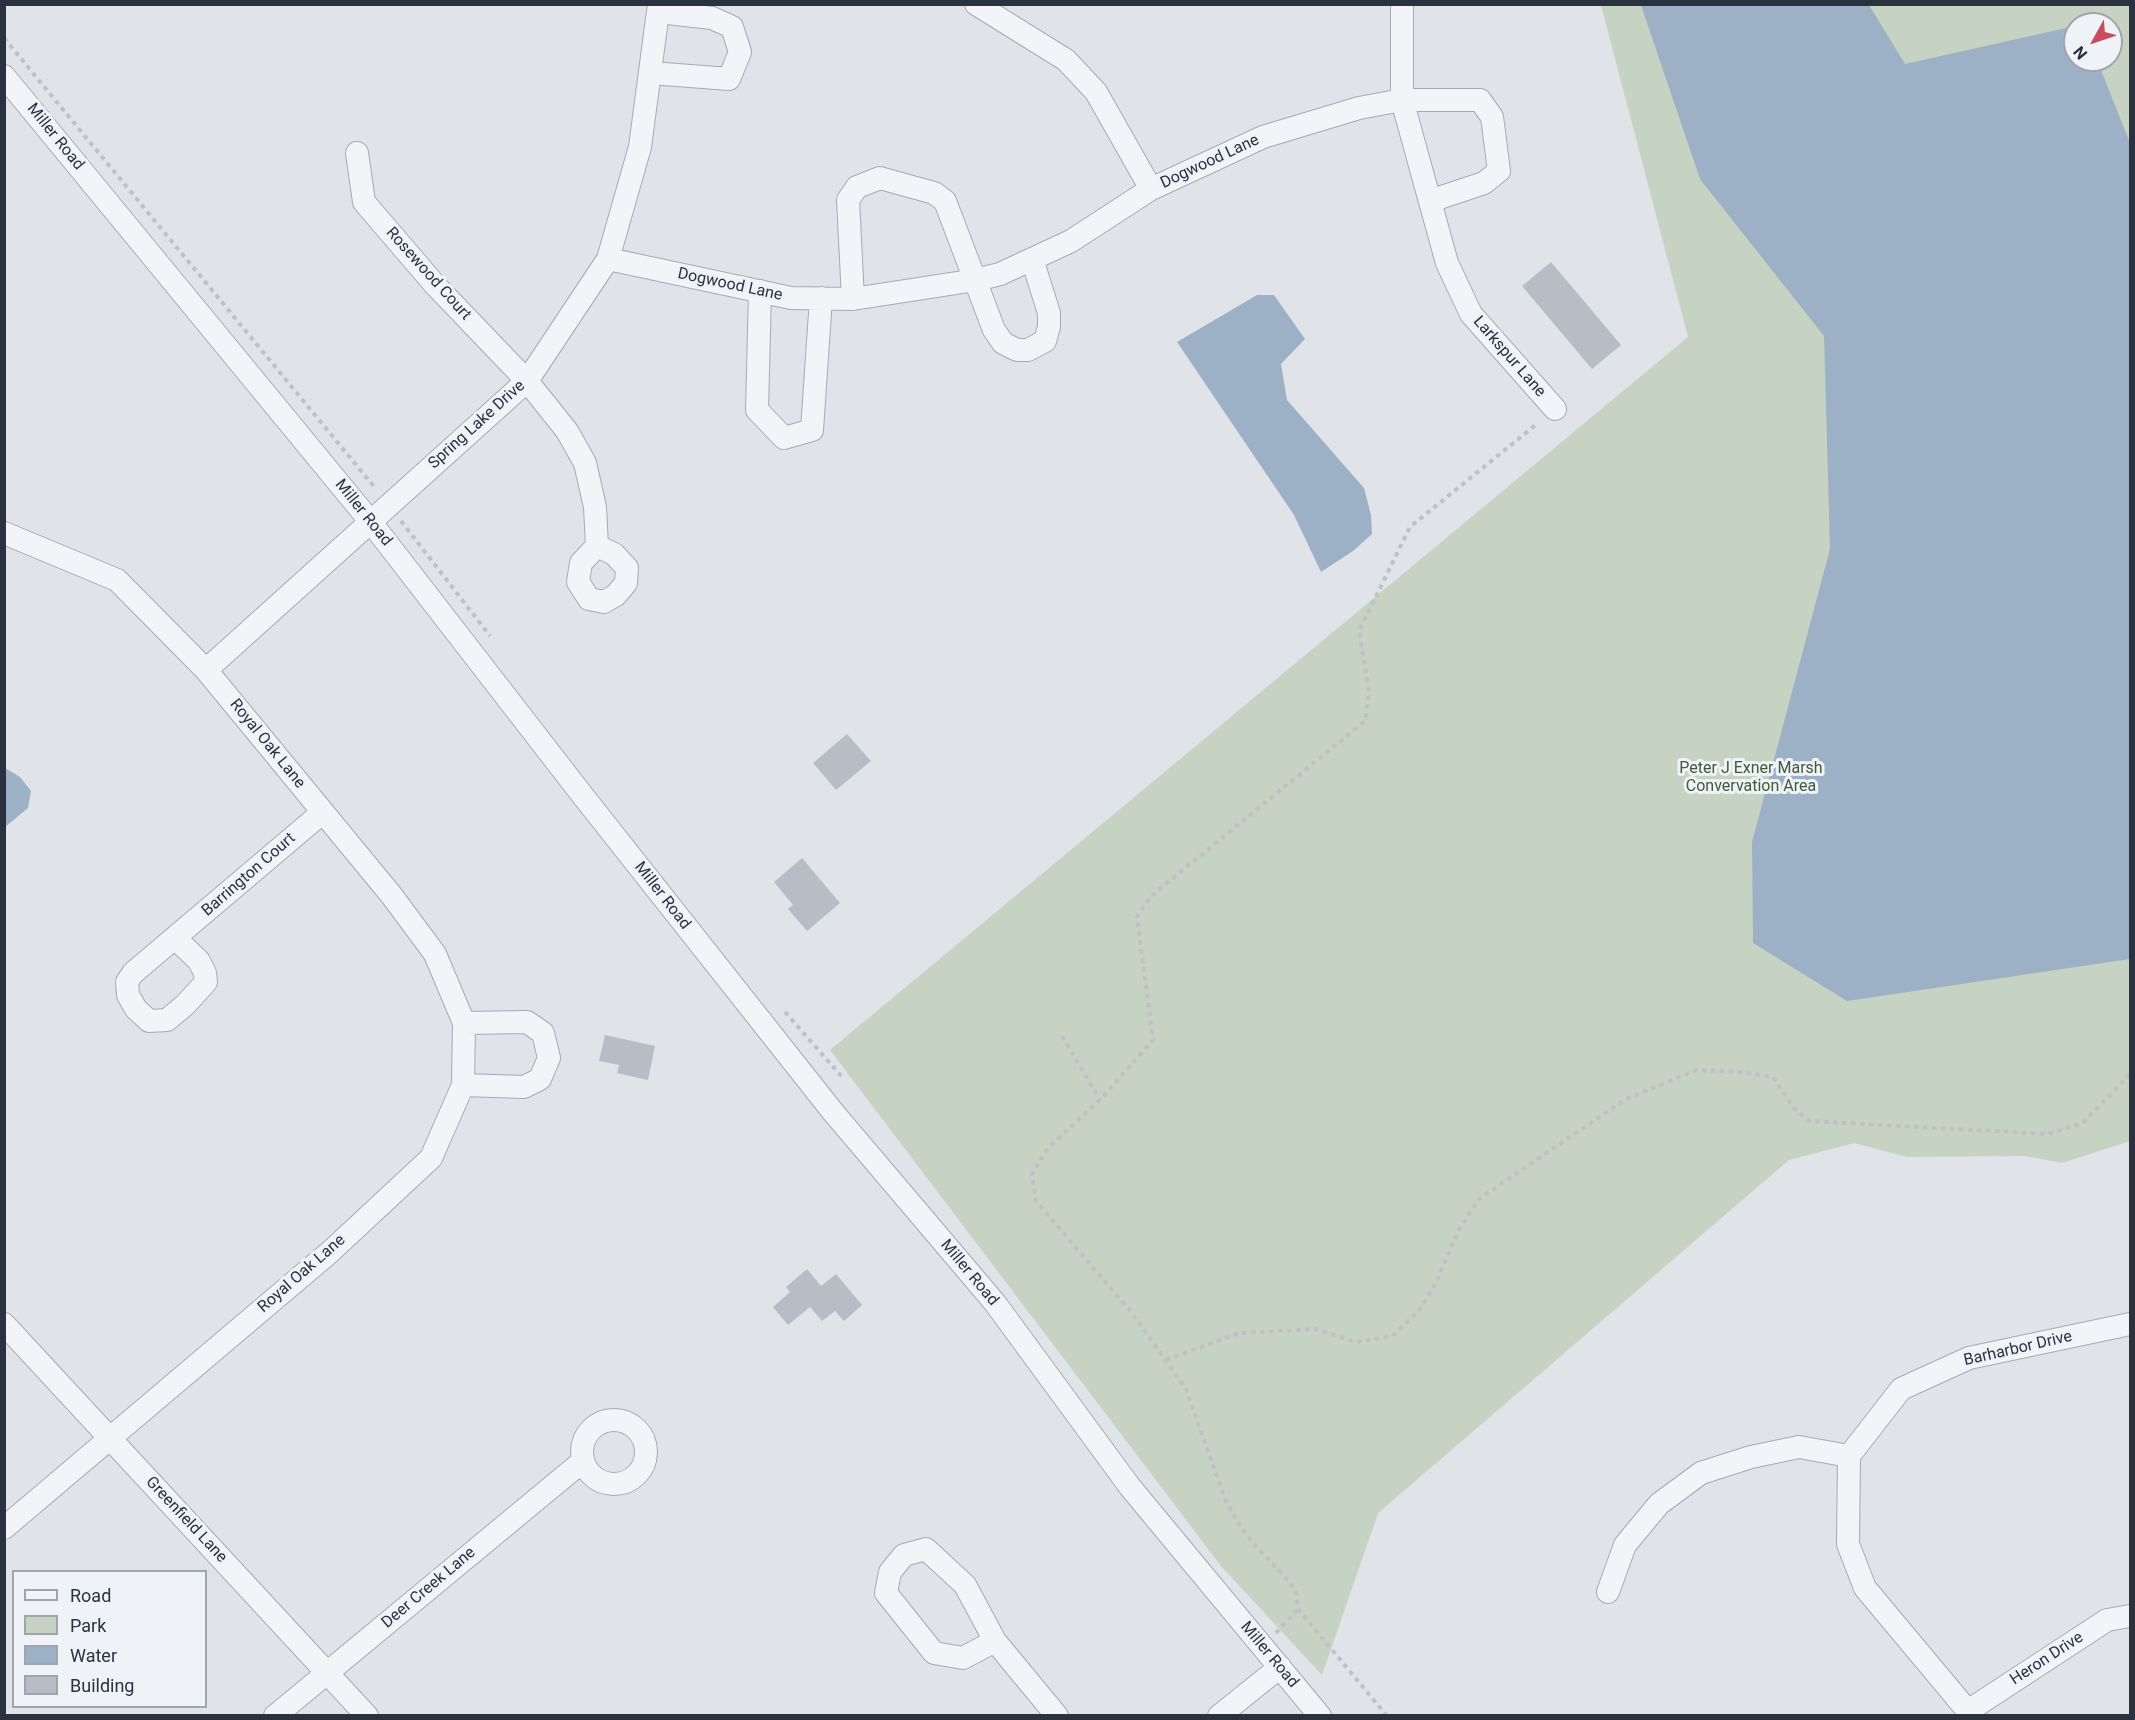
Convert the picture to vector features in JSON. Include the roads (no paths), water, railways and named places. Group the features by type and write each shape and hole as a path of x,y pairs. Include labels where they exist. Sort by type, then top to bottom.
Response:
{"street":[{"path":"976,4 1066,60 1096,92 1151,189"},
{"name":"Larkspur Lane","path":"1402,4 1402,100 1447,263 1472,314 1555,409"},
{"path":"651,73 729,79 740,52 732,27 712,18 659,8"},
{"name":"Spring Lake Drive","path":"206,670 527,381 608,259 640,147 659,8"},
{"name":"Miller Road","path":"4,76 370,521 833,1113 995,1303 1130,1487 1280,1667 1309,1712"},
{"path":"1402,100 1480,100 1492,117 1499,171 1484,183 1430,201"},
{"name":"Dogwood Lane","path":"608,259 791,298 853,299 976,280 1000,274 1071,241 1151,189 1263,137 1359,108 1402,100"},
{"name":"Rosewood Court","path":"357,153 364,202 436,286 527,381 567,431 585,462 595,507 597,546"},
{"path":"853,299 848,200 856,187 880,178 934,193 945,201 994,330 1003,343 1017,350 1028,350 1045,341 1049,327 1049,313 1032,259"},
{"path":"760,291 757,410 784,438 812,430 821,298"},
{"name":"Royal Oak Lane","path":"4,533 117,580 206,670 392,896 435,954 464,1023 463,1085 431,1158 330,1252 4,1528"},
{"name":"Barrington Court","path":"175,938 323,812"},
{"path":"463,1085 524,1087 540,1079 549,1058 543,1033 527,1022 464,1023"},
{"name":"Greenfield Lane","path":"4,1324 368,1716"},
{"name":"Barharbor Drive","path":"1849,1456 1901,1389 1969,1358 2130,1324"},
{"path":"1608,1592 1625,1545 1659,1504 1701,1473 1751,1457 1799,1447 1849,1456 1848,1544 1865,1588 1970,1713"},
{"name":"Deer Creek Lane","path":"275,1716 583,1461"},
{"path":"995,1641 963,1659 934,1653 886,1593 890,1572 904,1555 926,1549 965,1585 995,1641 1057,1716"},
{"name":"Heron Drive","path":"1970,1713 2107,1620 2130,1616"},
{"path":"1219,1716 1280,1667"}],"water":[{"path":"1641,5 1869,5 1905,64 2063,29 2063,72 2102,72 2130,143 2130,959 1847,1001 1753,943 1752,842 1830,549 1824,336 1700,179"},
{"path":"1257,295 1274,295 1305,339 1281,364 1287,400 1364,488 1371,515 1372,534 1353,551 1321,572 1294,515 1177,342"},
{"path":"5,768 20,777 31,791 28,808 5,827"}],"park label":[{"name":"Peter J Exner Marsh Convervation Area","path":"1751,778"}]}
